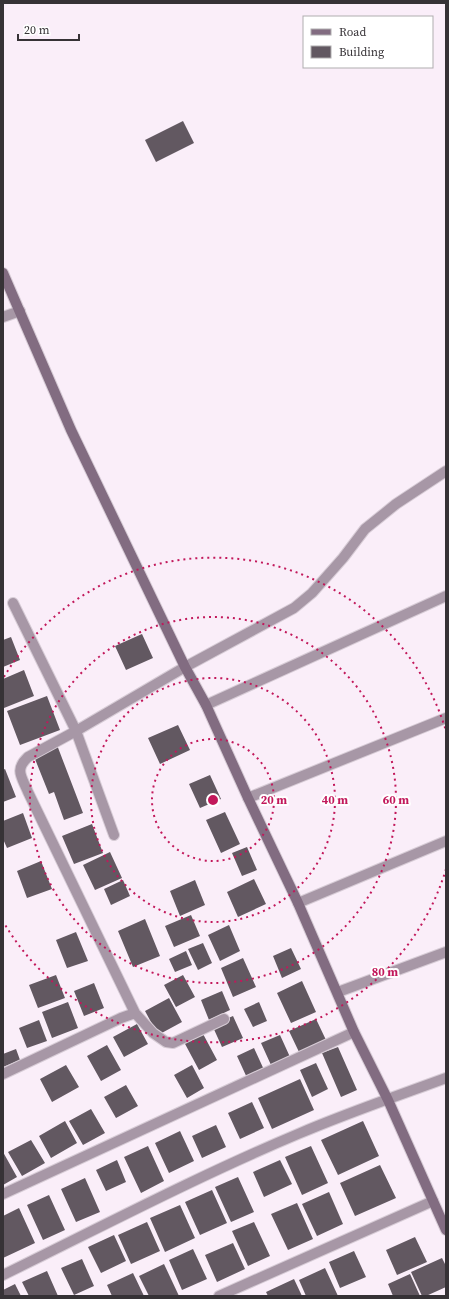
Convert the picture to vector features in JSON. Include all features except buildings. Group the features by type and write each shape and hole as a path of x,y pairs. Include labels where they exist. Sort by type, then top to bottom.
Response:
{"street":[{"path":"3,272 71,430 185,667 206,705 298,903 338,992 354,1032 388,1100 445,1225"},
{"path":"3,317 20,311"},
{"path":"224,1019 173,1043 166,1042 153,1033 135,1013 21,775 21,763 28,757 76,731 185,667 294,608 312,593 343,558 365,529 396,504 446,471"},
{"path":"206,705 446,596"},
{"path":"13,603 76,731 114,835"},
{"path":"248,798 446,718"},
{"path":"298,903 446,841"},
{"path":"338,992 446,952"},
{"path":"3,1074 121,1018 135,1013"},
{"path":"3,1194 354,1032"},
{"path":"3,1275 180,1187 298,1134 358,1109 388,1100 446,1078"},
{"path":"220,1296 434,1201"}]}
